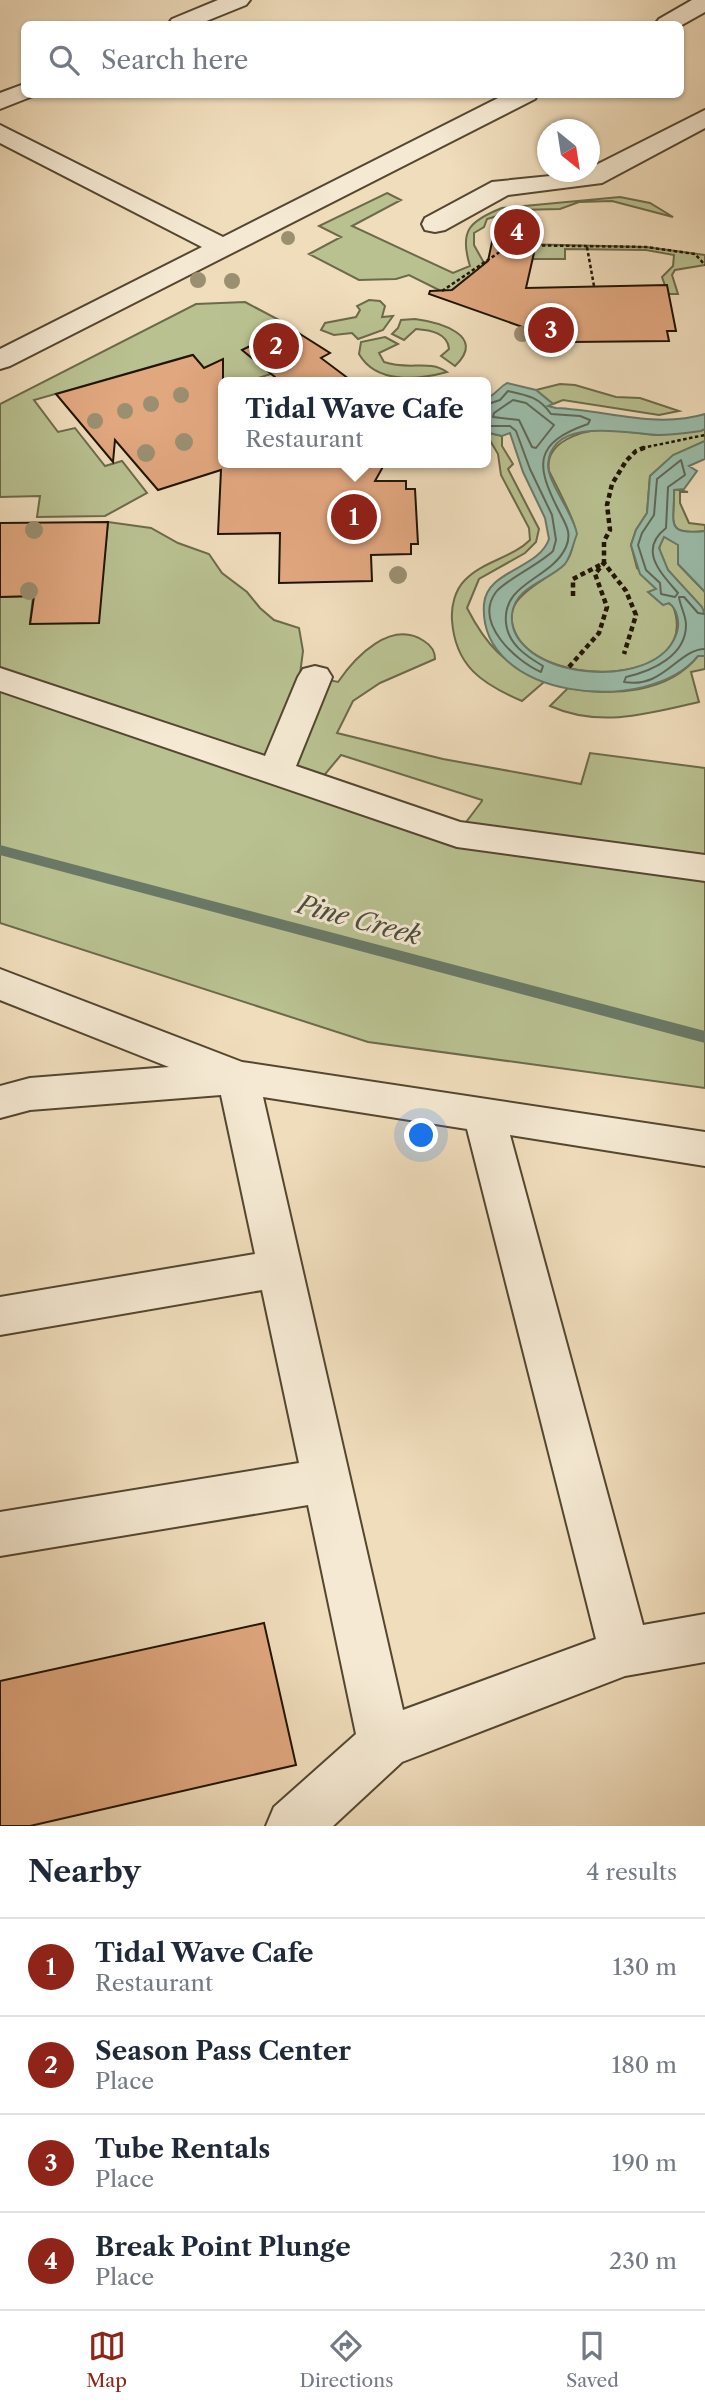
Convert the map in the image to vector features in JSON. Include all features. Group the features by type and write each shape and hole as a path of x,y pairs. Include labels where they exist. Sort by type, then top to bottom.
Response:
{"lane":[{"path":"187,21 238,0"},
{"path":"672,21 705,2"},
{"path":"0,102 21,92"},
{"path":"0,360 224,248 504,98"},
{"path":"435,223 501,188 593,177 705,118"},
{"path":"0,134 224,248"},
{"path":"276,772 315,677"},
{"path":"0,679 457,834 705,868"},
{"path":"0,984 238,1077 705,1149"},
{"path":"0,1102 30,1094 238,1077"},
{"path":"238,1077 384,1743"},
{"path":"484,1115 625,1652"},
{"path":"0,1315 280,1268"},
{"path":"0,1534 327,1480"},
{"path":"293,1826 384,1743 625,1652 705,1638"}],"path":[{"path":"442,291 510,245 646,247 695,254 705,265"},
{"path":"587,247 594,286"},
{"path":"624,654 636,615 626,592 604,563 604,541 610,530 607,505 612,484 626,461 636,451 650,445 705,435"},
{"path":"573,596 573,579 604,563"},
{"path":"569,667 599,634 607,607 595,574 604,563"}],"shaded area":[{"path":"387,193 401,200 352,226 453,273 470,266 467,236 474,223 491,213 502,208 620,197 650,203 673,217 612,201 579,202 560,209 517,210 487,219 484,227 474,233 474,245 484,263 510,245 521,244 646,247 705,255 705,265 675,270 672,275 678,294 668,294 662,277 673,266 674,255 646,250 565,249 565,259 533,259 475,279 468,277 447,294 409,275 396,279 359,280 309,254 341,237 319,226"},
{"path":"369,300 380,301 385,306 382,317 393,316 383,330 358,339 352,333 334,335 321,330 325,323 356,317 360,310 357,306"},
{"path":"245,302 281,321 262,332 319,366 287,369 261,377 218,377 218,384 192,355 34,400 58,432 75,428 105,466 122,461 147,493 105,516 37,517 40,496 0,497 0,404 196,304"},
{"path":"415,319 436,323 463,338 466,346 464,355 455,366 441,356 449,349 445,339 437,333 416,329 404,340 392,334 401,320"},
{"path":"385,337 398,344 379,353 384,362 402,366 433,366 447,372 423,377 387,375 366,364 359,354 361,342"},
{"path":"560,384 575,385 616,397 640,398 679,411 659,415 563,400 553,404 536,390"},
{"path":"604,429 656,435 705,429 705,441 674,455 650,476 647,513 636,530 631,545 637,568 657,589 649,592 673,606 676,632 665,652 644,665 617,671 587,671 558,665 533,653 517,636 512,622 513,610 518,600 559,568 569,557 573,545 574,525 549,471 552,452 558,445 576,435"},
{"path":"491,433 502,436 502,446 513,464 508,469 539,529 536,542 525,553 479,579 467,608 490,644 507,661 544,682 522,701 495,688 473,671 459,650 452,620 454,598 465,580 480,568 515,551 530,540 529,528 501,475 498,454 491,442"},
{"path":"674,489 688,492 680,492 680,503 689,523 705,525 705,531 677,529 673,518"},
{"path":"108,522 151,528 178,543 209,554 222,573 247,592 274,620 299,628 303,651 300,674 338,682 364,652 387,638 399,635 412,635 431,647 435,659 380,683 353,701 337,733 443,759 581,784 590,753 705,768 705,1088 368,1042 0,923 0,597 33,596 30,623 98,623","holes":["341,755 482,800 457,834 316,785"]},
{"path":"664,536 679,545 678,564 705,592 705,615 660,556 659,546"},
{"path":"698,656 705,656 705,669 691,672 699,702 642,714 605,718 568,713 550,706 568,688 603,692 655,685 686,669"}],"water":[{"path":"507,383 536,390 553,404 548,406 556,408 668,420 705,414 705,429 701,431 658,435 612,431 577,433 563,439 553,449 548,464 549,471 577,534 565,564 526,590 514,605 512,614 517,636 533,653 557,665 585,671 615,671 642,665 664,652 677,632 677,616 669,603 663,605 648,592 656,589 640,574 631,545 636,530 647,513 650,476 673,455 705,441 705,459 689,466 697,471 684,489 674,490 673,518 677,528 683,531 705,531 705,592 678,564 678,545 664,537 659,548 668,570 702,607 705,615 705,656 698,656 674,675 643,687 607,692 570,689 536,679 508,661 489,636 484,604 487,593 503,576 535,557 549,539 545,518 523,472 510,433 502,436 491,433 492,396"}],"building":[{"path":"497,218 541,222 526,288 667,285 676,331 667,331 669,341 572,342 571,338 535,339 534,331 429,294 430,291 452,290 488,261"},
{"path":"289,327 330,353 321,358 346,377 275,377 242,350"},
{"path":"193,355 204,368 223,359 223,377 218,377 218,468 382,468 375,481 406,481 406,489 415,489 418,544 411,544 411,554 371,555 372,581 279,583 280,533 218,534 221,470 158,490 115,440 113,462 56,394"},
{"path":"108,522 99,623 30,624 34,596 0,597 0,523"},
{"path":"264,1623 296,1765 30,1826 0,1826 0,1681"}],"waterway":[{"name":"Pine Creek","path":"0,850 705,1037"}],"place":[{"name":"Break Point Plunge","path":"517,232"},
{"name":"Tube Rentals","path":"551,330"},
{"name":"Season Pass Center","path":"276,346"},
{"name":"Tidal Wave Cafe","path":"354,517"}]}
